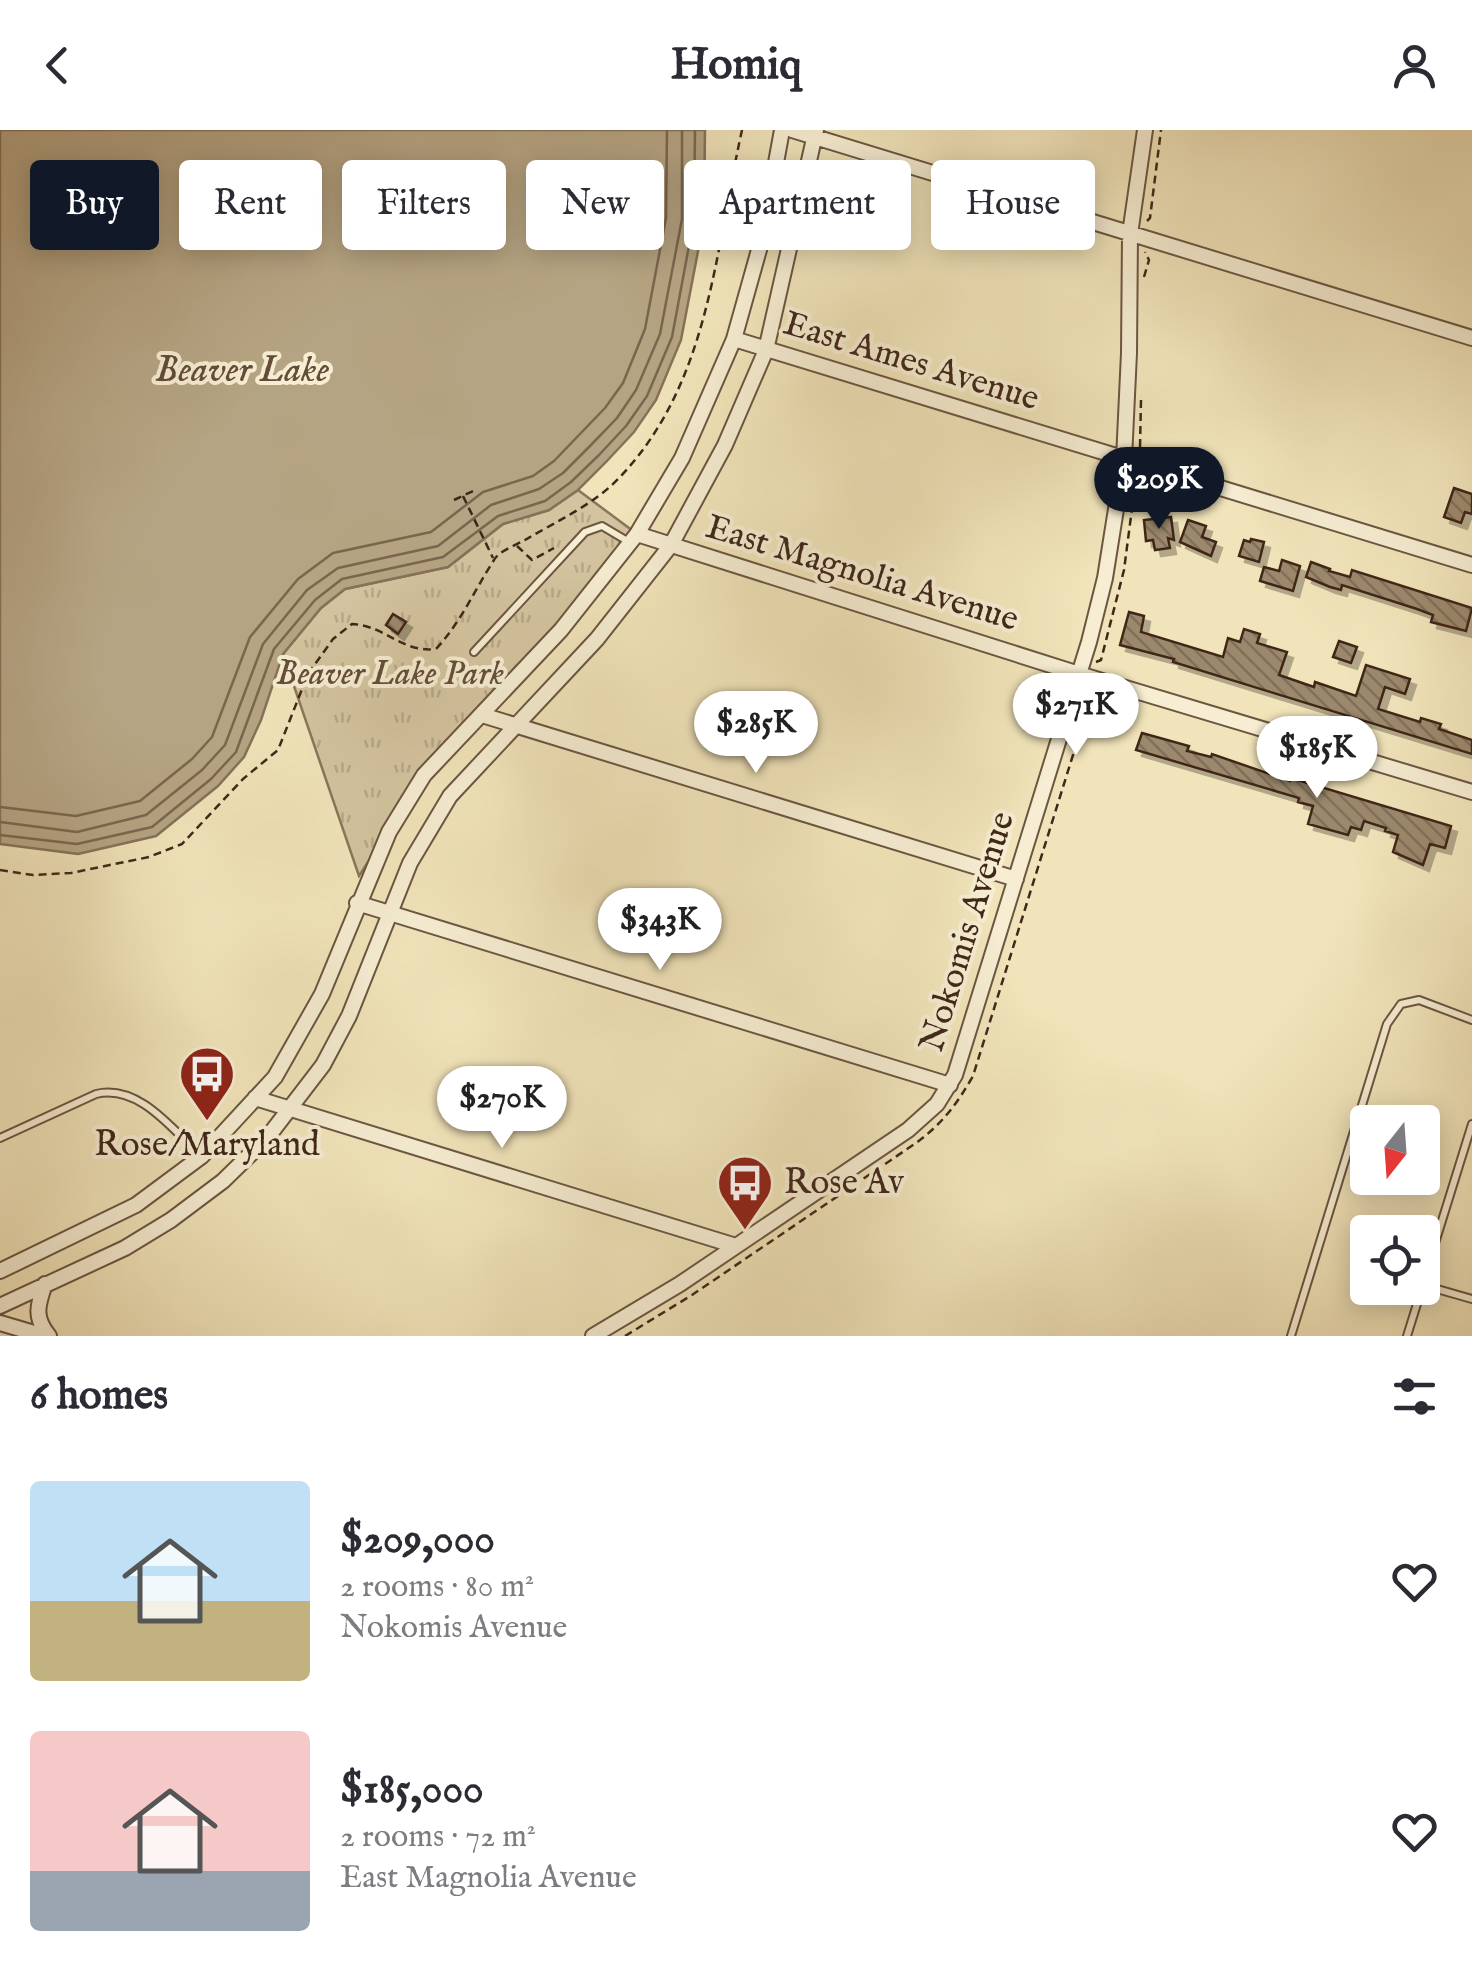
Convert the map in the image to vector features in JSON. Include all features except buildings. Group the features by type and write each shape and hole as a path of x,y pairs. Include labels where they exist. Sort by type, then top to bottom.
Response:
{"street":[{"path":"0,1271 136,1205 202,1156 275,1077 322,994 389,832 424,775 561,630 633,538 682,458 734,339 762,239 782,130"},
{"path":"792,130 1472,338"},
{"name":"Nokomis Avenue","path":"594,1336 736,1246 920,1121 950,1085 962,1057 1105,578 1124,459 1130,353 1130,234 1145,130"},
{"path":"0,1306 125,1248 223,1181 267,1138 322,1065 349,1016 410,863 450,796 597,639 671,545 725,444 766,350 815,134"},
{"name":"East Ames Avenue","path":"734,339 1472,565"},
{"name":"East Magnolia Avenue","path":"633,538 671,545 1079,674 1472,792"},
{"path":"482,715 1016,879"},
{"path":"357,903 950,1085"},
{"path":"256,1098 736,1246"},
{"path":"45,1284 38,1303 38,1322 46,1336"},
{"path":"0,1323 46,1336"}],"lane":[{"path":"474,652 585,532 602,526 633,538"},
{"path":"1291,1336 1387,1024 1402,1004 1420,1000 1472,1020"},
{"path":"0,1138 112,1090 130,1095 146,1106 202,1156"},
{"path":"1440,1228 1472,1124"},
{"path":"1440,1290 1472,1298"},
{"path":"1407,1336 1416,1305"}],"path":[{"path":"0,870 33,875 71,873 149,856 182,844 243,778 278,750 308,674 334,639 352,624 369,625 414,650 436,649 456,627 494,559 596,499 620,477 668,412 694,354 706,314 742,130"},
{"path":"1145,223 1150,218 1161,130"},
{"path":"1096,662 1101,660 1124,570 1136,477"},
{"path":"454,500 473,491"},
{"path":"464,496 494,559"},
{"path":"516,545 532,560 555,548 566,554"},
{"path":"625,1336 692,1296 916,1143 939,1126 956,1105 973,1076 1092,694 1090,688"}],"green space":[{"name":"Beaver Lake Park","path":"578,490 637,534 424,775 359,876 283,654 321,608 345,589 448,567 503,524 549,510"}],"water":[{"name":"Beaver Lake","path":"0,130 705,130 705,160 684,160 684,250 698,250 681,340 656,400 634,432 578,490 549,510 503,524 448,567 345,589 321,608 283,654 244,757 218,786 156,836 78,854 0,844"}],"place":[{"name":"Rose/Maryland","path":"207,1123"},
{"name":"Rose Av","path":"745,1232"}]}
